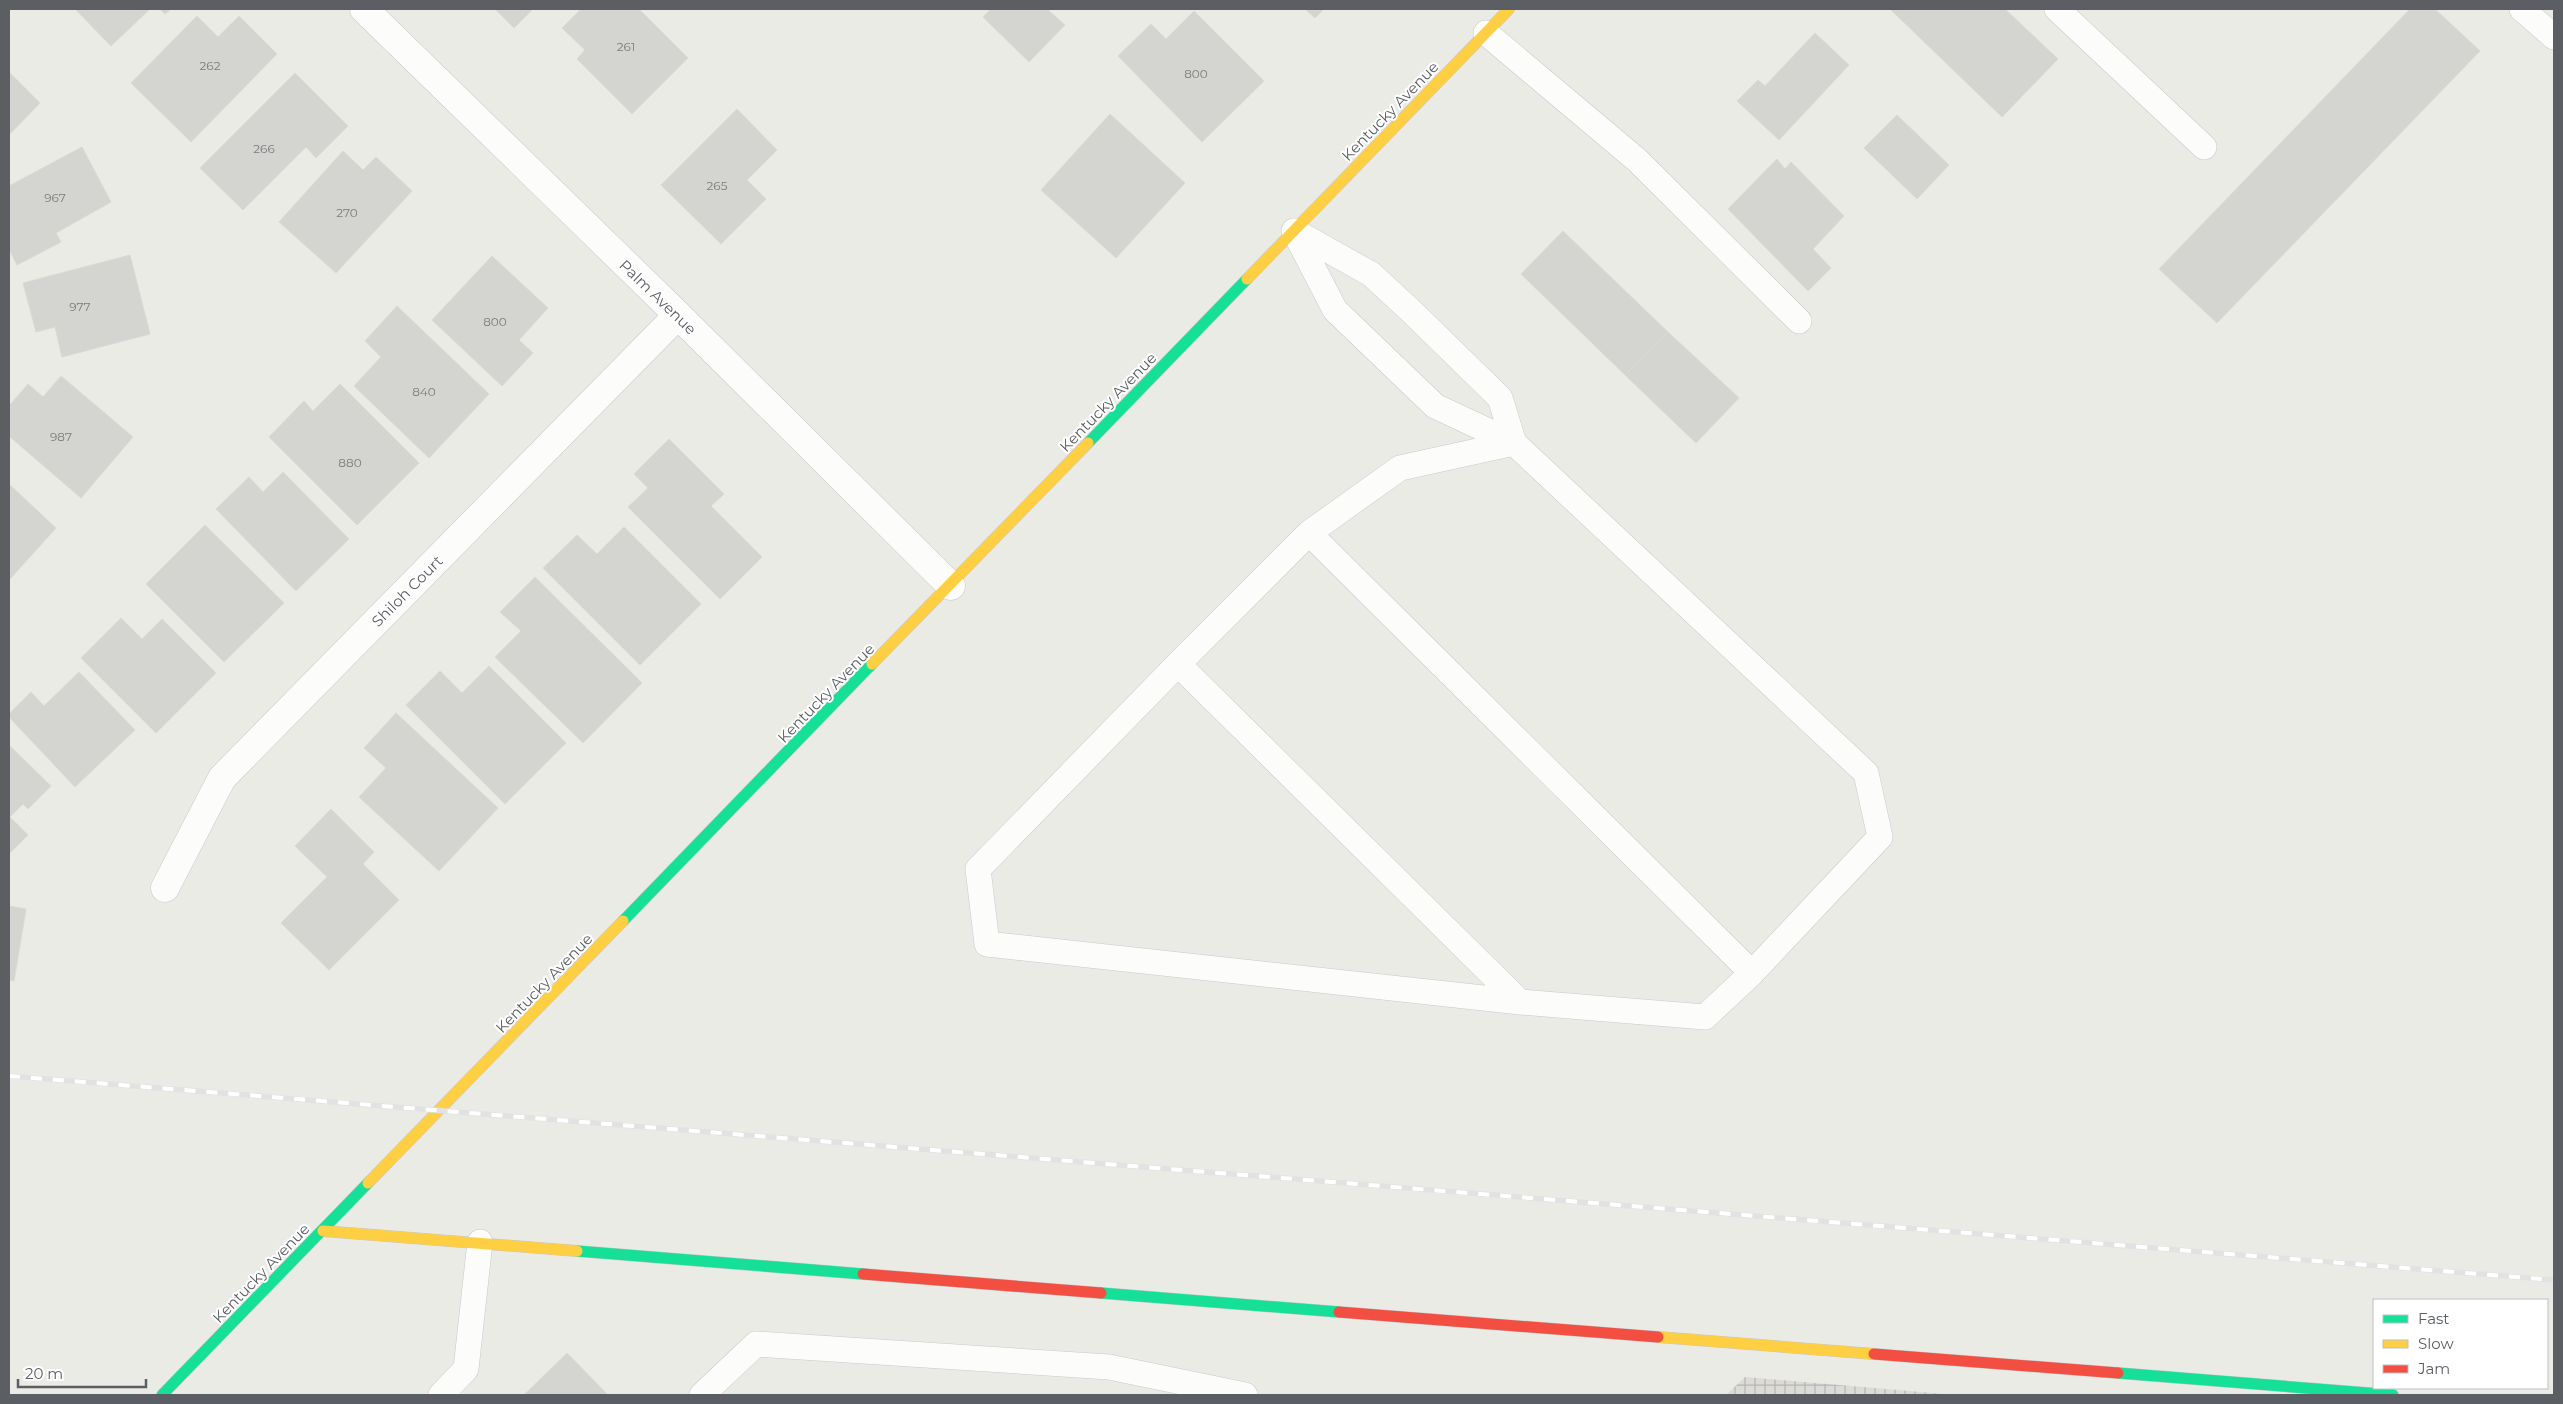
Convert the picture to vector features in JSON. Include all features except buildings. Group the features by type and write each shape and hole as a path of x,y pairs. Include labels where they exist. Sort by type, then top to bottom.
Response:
{"street":[{"name":"Palm Avenue","path":"364,9 678,315 951,586"},
{"name":"Kentucky Avenue","path":"162,1395 951,586 1509,9"},
{"name":"Shiloh Court","path":"164,888 222,778 678,315"},
{"path":"323,1231 2393,1395"}],"lane":[{"path":"2056,9 2204,147"},
{"path":"2522,9 2554,37"},
{"path":"1486,33 1637,160 1799,321"},
{"path":"1294,231 1335,310 1435,406 1514,443 1866,773 1880,837 1752,973 1705,1016 1520,1002 987,944 978,870 1309,532 1400,468 1514,443"},
{"path":"1294,231 1371,274 1411,311 1500,398 1514,443"},
{"path":"1309,532 1752,973"},
{"path":"1178,664 1520,1002"},
{"path":"441,1395 466,1369 480,1242"},
{"path":"702,1395 756,1344 1109,1367 1245,1395"}],"shaded area":[{"path":"1745,1377 1956,1395 1726,1395"}],"railway":[{"path":"9,1076 2554,1280"}],"traffic: fast":[{"path":"1088,443 1247,279"},
{"path":"623,921 872,664"},
{"path":"162,1395 368,1183"},
{"path":"577,1251 863,1274"},
{"path":"1101,1293 1339,1312"},
{"path":"2118,1373 2393,1395"}],"traffic: slow":[{"path":"1247,279 1509,9"},
{"path":"872,664 1088,443"},
{"path":"368,1183 623,921"},
{"path":"323,1231 577,1251"},
{"path":"1658,1337 1874,1354"}],"traffic: jam":[{"path":"863,1274 1101,1293"},
{"path":"1339,1312 1658,1337"},
{"path":"1874,1354 2118,1373"}]}
